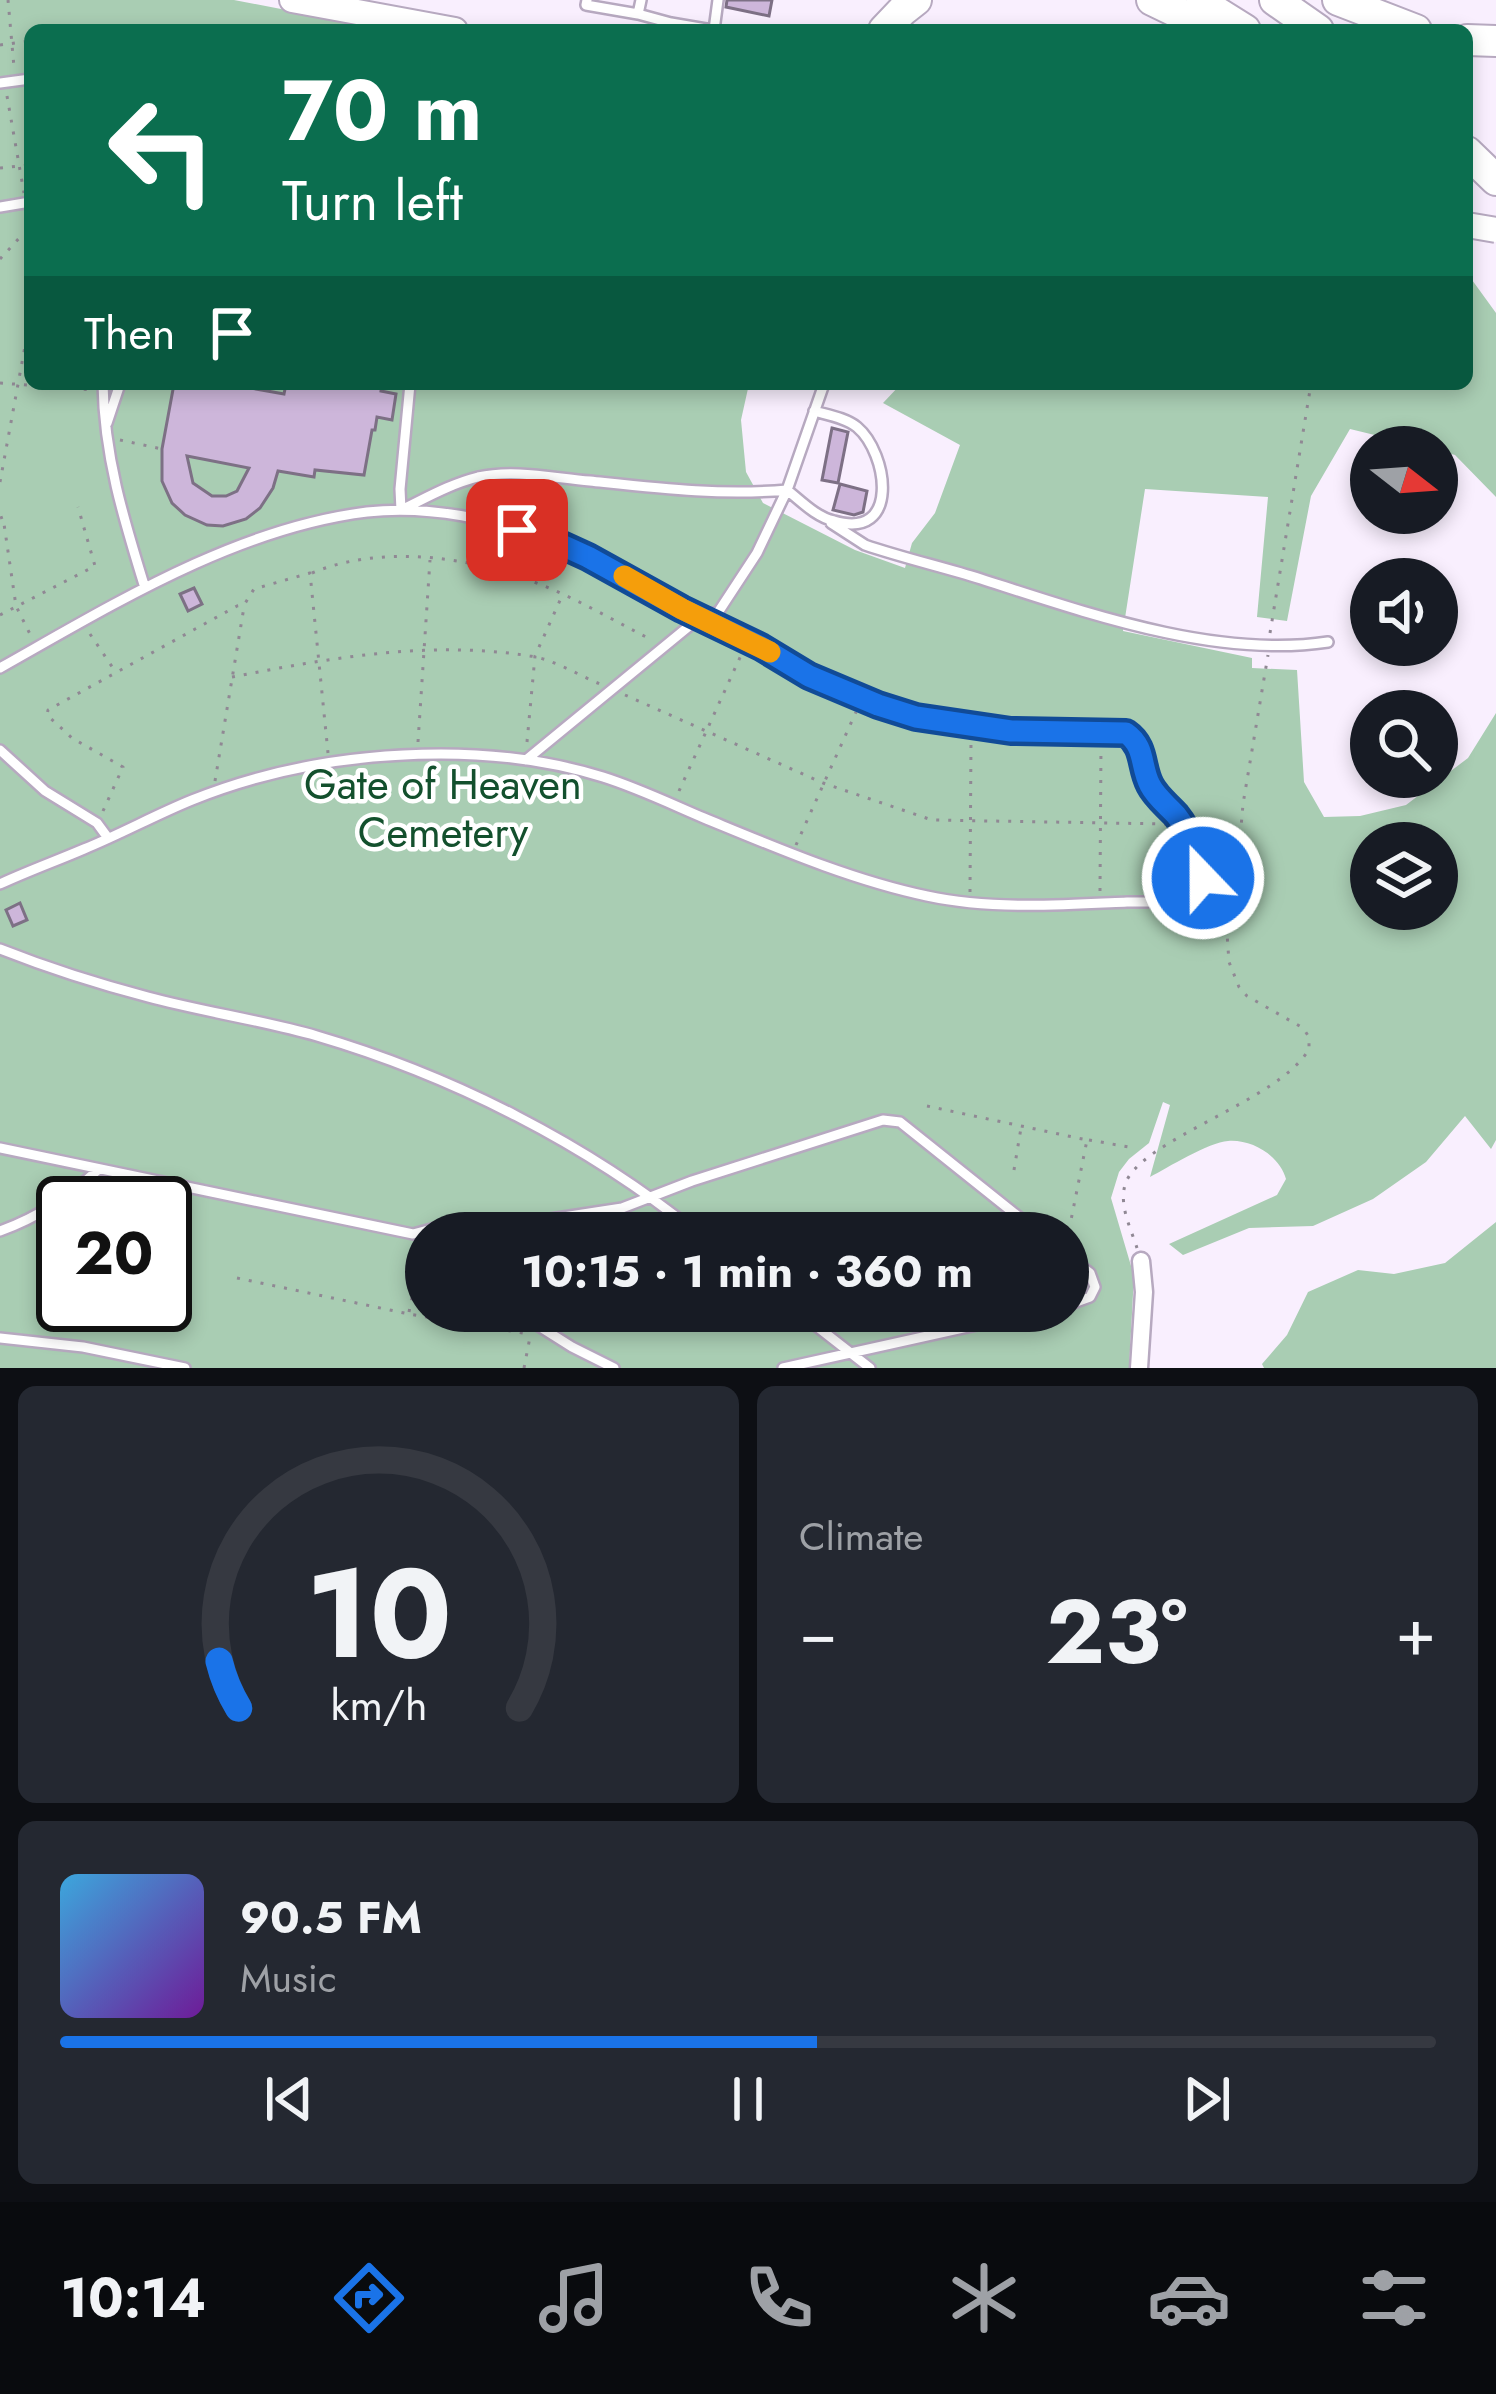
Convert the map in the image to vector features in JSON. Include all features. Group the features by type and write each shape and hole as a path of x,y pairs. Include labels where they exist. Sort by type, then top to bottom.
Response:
{"highway":[{"path":"889,24 916,0"},
{"path":"1152,0 1202,24"},
{"path":"1197,0 1235,24"},
{"path":"1276,0 1310,24"},
{"path":"1338,0 1400,24"},
{"path":"1473,158 1496,180"},
{"path":"1473,220 1496,244"}],"main road":[{"path":"292,0 422,24"}],"street":[{"path":"1139,1368 1141,1262"}],"lane":[{"path":"587,0 586,5 677,24"},
{"path":"638,14 641,0"},
{"path":"104,390 106,433 120,509 145,588"},
{"path":"106,433 117,390"},
{"path":"401,510 409,390"},
{"path":"526,760 699,618 719,611 757,553 787,490 822,390"},
{"path":"814,410 854,423 873,443 883,495 873,518 854,524 822,517"},
{"path":"401,510 446,487 512,473 680,490 746,494 787,490 865,544 1061,606 1180,634 1269,647 1328,642"},
{"path":"0,668 145,588 271,535 335,518 401,510 484,520 553,541 809,676 916,717 1011,731 1120,731 1137,741 1153,791 1182,824 1203,878 1193,894 1170,900 970,902 934,898 886,887 792,853 601,776 526,760 417,754 329,761 243,782 0,884"},
{"path":"0,750 45,791 97,824 108,838"},
{"path":"0,949 152,998 361,1050 475,1096 525,1122 670,1212"},
{"path":"596,1212 622,1208 884,1120 900,1122 1013,1212"},
{"path":"0,1148 405,1233"},
{"path":"0,1231 43,1213 99,1169"},
{"path":"538,1332 614,1368"},
{"path":"825,1332 870,1368"},
{"path":"783,1368 940,1332"},
{"path":"0,1338 83,1347 185,1368"},
{"path":"847,1368 850,1351"}],"path":[{"path":"8,0 7,82 24,184"},
{"path":"0,45 24,42"},
{"path":"0,168 24,166"},
{"path":"0,259 24,234"},
{"path":"0,482 24,352"},
{"path":"0,383 24,386"},
{"path":"1141,1262 1124,1206 1129,1177 1164,1147 1297,1064 1310,1045 1303,1028 1239,987 1228,962 1228,933 1243,803 1310,390"},
{"path":"106,433 162,449"},
{"path":"0,616 95,566 78,507"},
{"path":"0,518 16,606 37,646"},
{"path":"417,754 430,558"},
{"path":"213,793 244,605 254,589 356,560 430,558 496,570 562,594 664,648"},
{"path":"310,574 329,761"},
{"path":"526,760 535,656 562,594"},
{"path":"97,824 123,767 72,738 47,715 48,710 244,605"},
{"path":"81,621 116,672"},
{"path":"673,805 747,640"},
{"path":"232,677 320,660 425,649 535,656 823,783 932,820 1182,824"},
{"path":"792,853 862,699"},
{"path":"970,902 972,726"},
{"path":"1100,903 1101,731"},
{"path":"927,1106 1129,1147"},
{"path":"1014,1170 1022,1126"},
{"path":"1074,1212 1088,1140"},
{"path":"237,1278 405,1312"},
{"path":"524,1368 531,1332"}],"green space":[{"name":"Gate of Heaven Cemetery","path":"0,0 234,0 358,24 24,24 24,390 748,390 741,420 746,472 763,503 855,550 905,568 912,543 935,513 960,445 883,403 895,390 1473,390 1473,281 1496,313 1496,497 1458,458 1458,426 1350,426 1311,496 1287,621 1257,617 1268,497 1145,489 1123,631 1252,658 1252,668 1297,670 1304,782 1324,817 1360,816 1406,805 1415,798 1458,798 1458,766 1468,758 1496,713 1496,1140 1491,1149 1465,1116 1426,1162 1373,1199 1313,1226 1249,1228 1183,1255 1169,1244 1277,1195 1286,1179 1271,1156 1237,1141 1210,1146 1150,1177 1170,1105 1163,1102 1149,1143 1119,1172 1111,1198 1134,1276 1129,1368 0,1368"},
{"path":"1496,1222 1496,1368 1264,1368 1262,1364 1287,1335 1308,1292 1358,1270 1394,1274 1445,1263"}],"building":[{"path":"727,0 772,0 769,16 726,7"},
{"path":"173,390 284,394 285,390 381,390 396,394 392,420 377,417 364,475 315,470 314,477 278,471 260,508 246,519 207,525 172,503 162,481 162,449","holes":["187,456 249,468 237,491 212,496 193,483"]},
{"path":"832,428 848,432 838,483 822,480"},
{"path":"840,484 867,491 863,512 833,510"},
{"path":"194,588 202,604 188,611 180,594"},
{"path":"20,903 27,920 13,926 6,910"}],"slow traffic":[{"path":"624,576 770,652"}],"route":[{"path":"517,530 588,557 809,676 878,705 916,717 1011,731 1120,731 1132,736 1153,791 1188,834 1203,878"}]}
